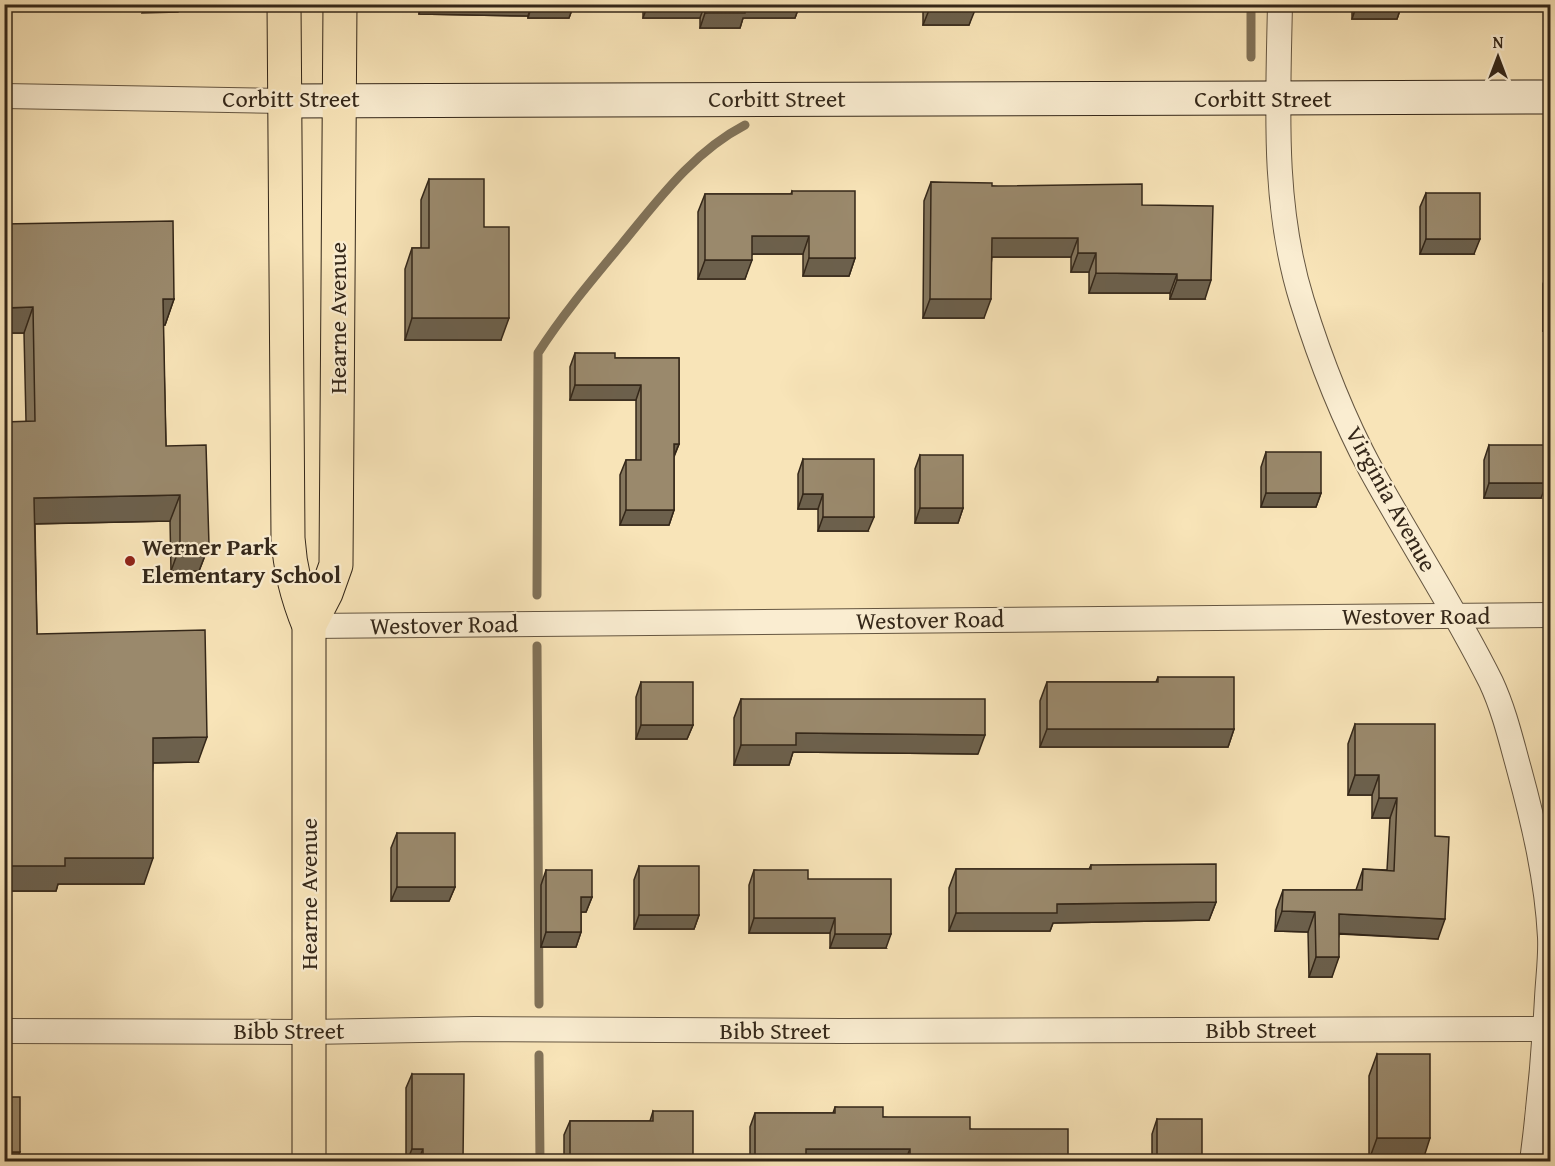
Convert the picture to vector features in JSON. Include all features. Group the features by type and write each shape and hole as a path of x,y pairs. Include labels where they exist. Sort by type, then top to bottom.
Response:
{"main road":[{"name":"Hearne Avenue","path":"284,4 288,538 290,567 297,596 309,626 309,1161"},
{"name":"Hearne Avenue","path":"309,626 326,593 336,565 340,4"}],"street":[{"name":"Virginia Avenue","path":"1280,4 1278,150 1289,249 1301,298 1343,413 1370,468 1455,615 1492,685 1500,705 1530,810 1546,885 1550,941 1546,1029 1532,1161"},
{"name":"Corbitt Street","path":"4,96 284,101 340,99 1551,97"},
{"name":"Westover Road","path":"309,626 1551,615"},
{"name":"Bibb Street","path":"4,1031 1546,1029"}],"building":[{"path":"705,4 745,4 745,13 705,13"},
{"path":"929,4 975,4 975,10 929,10"},
{"path":"429,179 484,179 484,227 509,227 509,318 412,318 412,248 429,248"},
{"path":"931,182 992,183 992,186 1142,184 1142,205 1213,206 1211,280 1177,280 1177,274 1096,273 1096,253 1078,253 1078,238 992,238 991,299 930,299"},
{"path":"792,191 855,191 855,258 809,258 809,236 752,236 752,260 705,260 705,194 792,194"},
{"path":"1426,193 1480,193 1480,239 1426,239"},
{"path":"173,221 174,299 163,299 166,446 206,445 209,545 180,546 180,495 34,498 37,634 205,630 207,737 153,738 153,858 65,858 65,866 4,866 4,422 35,421 33,307 4,308 4,224"},
{"path":"1548,270 1551,270 1551,317 1548,317"},
{"path":"575,353 615,353 615,358 679,358 679,444 674,444 674,510 626,510 626,460 641,460 641,385 575,385"},
{"path":"1489,445 1547,445 1547,483 1489,483"},
{"path":"1266,452 1321,452 1321,493 1266,493"},
{"path":"920,455 963,455 963,508 920,508"},
{"path":"803,459 874,459 874,517 823,517 823,494 803,494"},
{"path":"1158,677 1234,677 1234,729 1047,729 1047,682 1158,682"},
{"path":"641,682 693,682 693,725 641,725"},
{"path":"741,699 985,699 985,735 796,733 796,745 741,745"},
{"path":"1355,724 1435,724 1435,836 1449,837 1445,919 1339,914 1339,957 1316,957 1315,912 1282,911 1283,890 1362,890 1363,869 1394,871 1397,798 1379,798 1379,775 1355,775"},
{"path":"397,833 455,833 455,887 397,887"},
{"path":"1216,864 1216,902 1057,904 1057,913 956,913 956,869 1091,869 1091,865"},
{"path":"639,866 699,866 699,915 639,915"},
{"path":"546,870 592,870 592,897 581,897 581,932 546,932"},
{"path":"754,870 808,870 808,879 891,879 891,934 835,934 835,918 754,918"},
{"path":"1377,1054 1430,1054 1430,1138 1377,1138"},
{"path":"412,1074 464,1074 463,1161 423,1161 423,1149 412,1149"},
{"path":"4,1097 20,1097 20,1152 4,1152"},
{"path":"835,1107 883,1107 883,1117 970,1117 970,1129 1068,1129 1068,1161 910,1161 910,1149 806,1149 806,1161 755,1161 755,1113 835,1113"},
{"path":"653,1111 693,1111 693,1159 570,1161 570,1121 653,1121"},
{"path":"1157,1119 1202,1119 1202,1158 1157,1158"}],"waterway":[{"path":"1251,4 1251,57"},
{"path":"537,595 538,353 578,298 677,178 709,149 745,125"},
{"path":"537,646 539,1004"},
{"path":"539,1055 540,1162"}],"place":[{"name":"Werner Park Elementary School","path":"130,561"}]}
